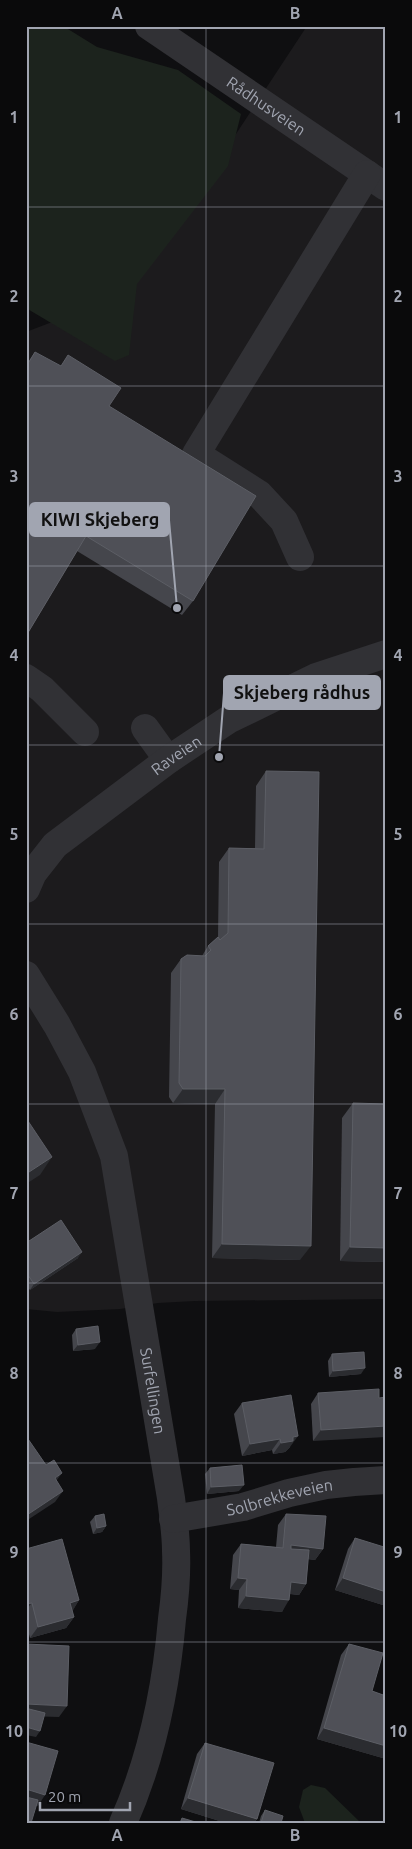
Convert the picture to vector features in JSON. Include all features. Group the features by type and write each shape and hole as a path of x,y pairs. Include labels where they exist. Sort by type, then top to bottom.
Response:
{"street":[{"name":"Rådhusveien","path":"148,26 377,180"},
{"path":"300,557 284,521 259,494 196,454 377,180"},
{"name":"Raveien","path":"26,889 33,873 55,845 168,760 228,720 316,678 386,654"},
{"path":"26,678 42,689 85,732"},
{"path":"145,728 168,760"},
{"name":"Surfellingen","path":"26,975 57,1025 82,1072 114,1156 146,1343 173,1519 176,1551 175,1597 160,1707 146,1762 132,1804 123,1823"},
{"name":"Solbrekkeveien","path":"173,1519 242,1507 289,1493 326,1485 386,1480"}],"shaded area":[{"path":"26,26 63,26 97,47 178,70 241,114 228,166 137,284 129,355 115,361 26,308"},
{"path":"307,26 386,26 386,1299 195,1301 158,1303 120,1309 57,1312 26,1309 26,332 86,309 234,137"},
{"path":"311,1785 325,1788 361,1823 305,1823 299,1807 303,1790"}],"building":[{"path":"35,352 61,366 68,355 121,388 109,406 256,496 193,601 86,536 26,636 26,367"},
{"path":"266,771 319,772 311,1246 222,1244 225,1089 183,1089 179,1083 181,959 187,955 205,956 211,950 208,946 218,937 220,940 228,933 229,848 264,849"},
{"path":"353,1103 386,1104 386,1248 350,1247"},
{"path":"26,1118 52,1157 26,1174"},
{"path":"61,1220 82,1252 34,1284 26,1272 26,1243"},
{"path":"98,1326 100,1342 78,1345 76,1329"},
{"path":"364,1352 365,1368 333,1371 332,1354"},
{"path":"379,1389 379,1398 386,1397 386,1426 321,1430 318,1393"},
{"path":"291,1395 298,1436 293,1437 293,1441 281,1443 280,1439 250,1444 242,1403"},
{"path":"26,1436 46,1465 54,1460 62,1473 55,1478 63,1491 27,1515"},
{"path":"242,1465 244,1485 211,1487 210,1468"},
{"path":"104,1514 106,1526 97,1528 95,1516"},
{"path":"286,1514 326,1516 323,1549 291,1545 291,1549 309,1550 306,1584 291,1582 289,1600 246,1596 247,1579 238,1578 241,1544 283,1548"},
{"path":"355,1538 384,1547 386,1550 386,1592 343,1578"},
{"path":"62,1539 79,1600 70,1603 74,1617 38,1627 32,1603 26,1604 26,1549"},
{"path":"26,1644 69,1646 67,1706 26,1704"},
{"path":"349,1644 383,1653 372,1691 386,1696 386,1746 324,1728"},
{"path":"26,1709 45,1713 40,1731 26,1727"},
{"path":"26,1742 58,1751 45,1795 26,1789"},
{"path":"205,1743 274,1763 257,1819 188,1798"},
{"path":"26,1797 38,1800 31,1823 26,1823"},
{"path":"265,1810 283,1816 281,1823 261,1823"},
{"path":"182,1818 199,1823 180,1823"}],"place":[{"name":"KIWI Skjeberg","path":"177,608"},
{"name":"Skjeberg rådhus","path":"219,757"}]}
